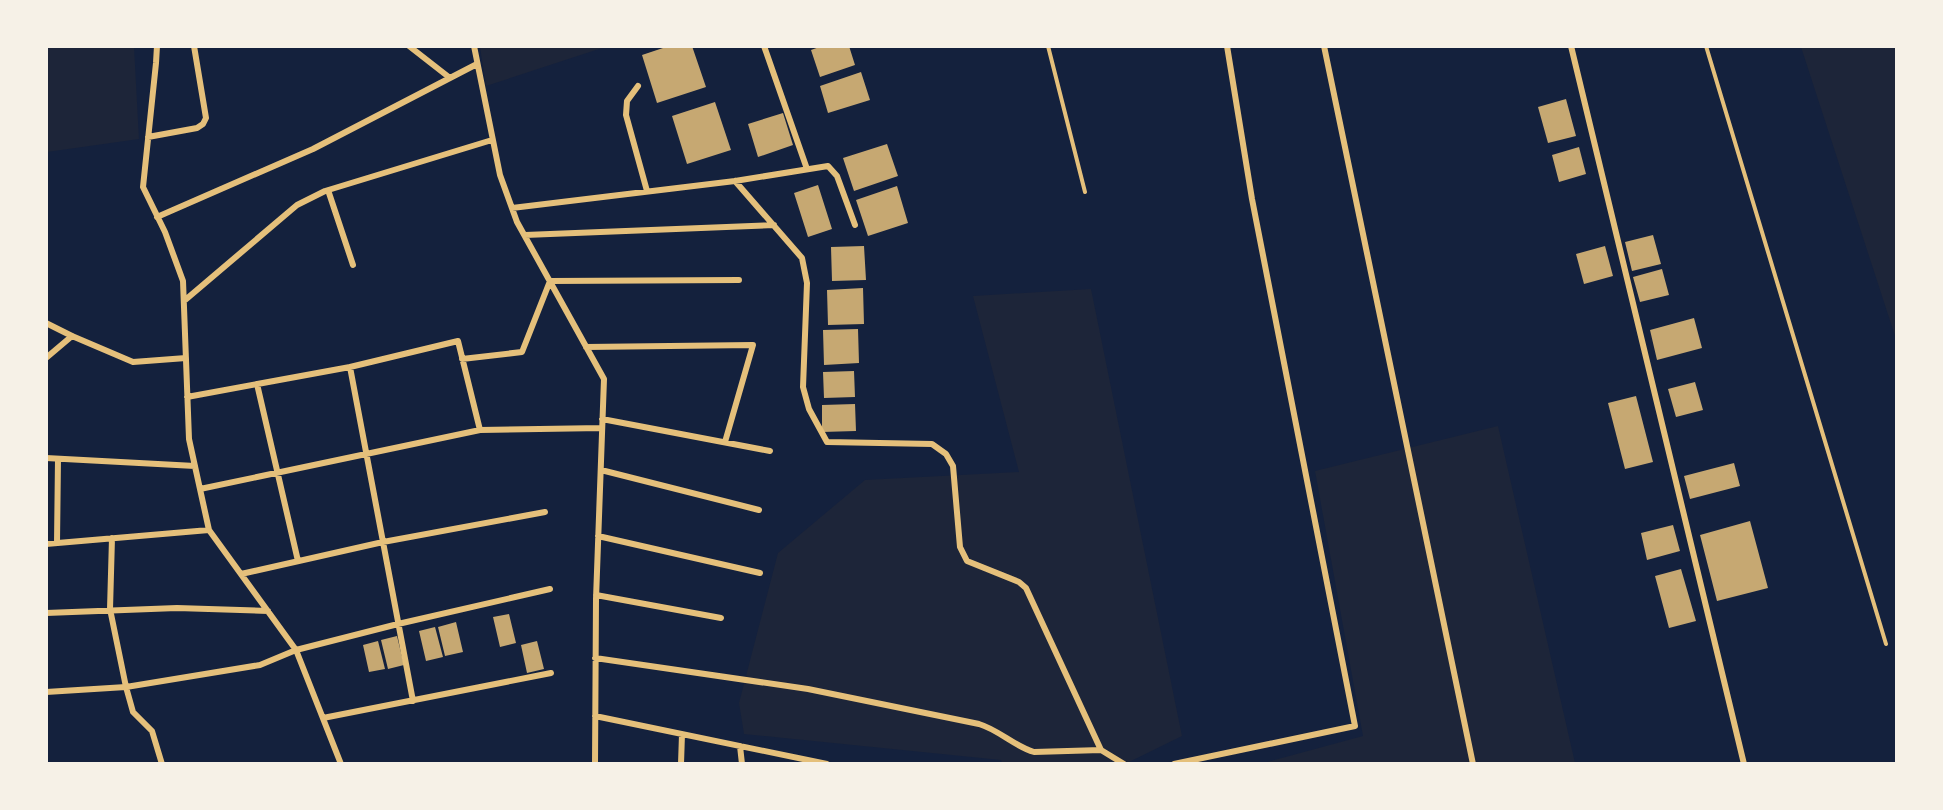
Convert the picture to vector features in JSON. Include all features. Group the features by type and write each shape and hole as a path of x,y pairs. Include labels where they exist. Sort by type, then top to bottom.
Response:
{"street":[{"path":"157,46 142,187 183,281 189,439 209,530 296,650 340,764"},
{"path":"148,137 197,128 203,124 206,118 194,46"},
{"path":"410,46 450,78"},
{"path":"474,46 500,175 512,208 604,379 596,595 595,764"},
{"path":"764,46 807,170"},
{"path":"1174,764 1355,726 1252,199 1227,46"},
{"path":"1324,46 1473,764"},
{"path":"1571,46 1744,764"},
{"path":"157,217 313,149 477,64"},
{"path":"638,86 627,101 626,115 647,191"},
{"path":"184,301 297,205 328,190 492,140"},
{"path":"512,208 735,181 828,166 837,176 855,225"},
{"path":"735,181 802,258 807,284 803,387 809,409 827,442 932,444 946,454 953,466 960,547 967,561 1019,582 1026,588 1101,750"},
{"path":"328,190 353,265"},
{"path":"525,235 774,225"},
{"path":"550,281 739,280"},
{"path":"462,359 522,352 550,281"},
{"path":"46,323 133,363 186,358"},
{"path":"46,358 72,336"},
{"path":"187,397 350,367 458,341 480,430"},
{"path":"586,347 753,345 725,442"},
{"path":"350,367 412,701"},
{"path":"257,384 298,561"},
{"path":"602,419 770,451"},
{"path":"200,489 480,430 602,428"},
{"path":"46,458 195,466"},
{"path":"57,543 58,459"},
{"path":"601,470 759,510"},
{"path":"241,574 383,542 545,512"},
{"path":"46,544 209,530"},
{"path":"598,536 760,573"},
{"path":"112,538 110,609 126,687 133,712 152,731 162,764"},
{"path":"46,692 126,687 260,665 296,650 550,589"},
{"path":"596,595 721,618"},
{"path":"46,613 177,608 268,611"},
{"path":"595,658 808,689 979,724 1024,749 1034,752 1101,750 1124,764"},
{"path":"323,718 551,673"},
{"path":"595,716 827,764"},
{"path":"681,764 682,734"},
{"path":"740,746 742,764"}],"lane":[{"path":"1048,46 1085,192"},
{"path":"1706,46 1886,644"}],"shaded area":[{"path":"480,46 605,47 486,86"},
{"path":"46,47 134,47 139,139 47,152"},
{"path":"1801,47 1896,47 1896,339"},
{"path":"1091,289 1182,736 1127,763 1002,763 1001,760 744,734 739,703 778,553 865,480 1019,472 973,296"},
{"path":"1498,426 1575,763 1260,764 1363,736 1315,471"}],"building":[{"path":"669,46 692,46 706,87 657,103 642,55"},
{"path":"822,46 849,46 855,65 820,77 811,50"},
{"path":"861,72 870,100 828,113 820,86"},
{"path":"1566,99 1576,136 1548,143 1538,107"},
{"path":"715,102 731,150 687,164 672,116"},
{"path":"783,113 793,145 758,157 748,124"},
{"path":"887,144 898,176 854,191 843,158"},
{"path":"1579,147 1586,174 1559,182 1552,155"},
{"path":"818,185 832,229 808,237 794,193"},
{"path":"897,186 908,223 868,236 856,200"},
{"path":"1653,235 1661,264 1632,271 1625,242"},
{"path":"864,246 866,280 832,281 831,247"},
{"path":"1605,246 1613,276 1584,284 1576,254"},
{"path":"1662,269 1669,295 1640,302 1633,277"},
{"path":"863,288 864,324 828,325 827,290"},
{"path":"1694,318 1702,348 1657,360 1650,330"},
{"path":"858,329 859,363 824,365 823,330"},
{"path":"854,371 855,397 824,398 823,372"},
{"path":"1695,382 1703,410 1676,417 1668,389"},
{"path":"1636,396 1653,462 1625,469 1608,403"},
{"path":"855,404 856,431 822,432 822,405"},
{"path":"1734,463 1740,486 1690,499 1684,476"},
{"path":"1750,521 1768,588 1717,601 1700,535"},
{"path":"1673,525 1680,551 1647,560 1641,533"},
{"path":"1681,569 1696,621 1669,628 1655,576"},
{"path":"509,614 516,643 500,647 493,617"},
{"path":"456,622 463,652 445,656 438,627"},
{"path":"435,627 443,657 426,661 419,631"},
{"path":"397,636 404,665 388,669 381,640"},
{"path":"378,641 385,669 369,672 363,645"},
{"path":"537,641 544,669 527,673 521,645"}]}
